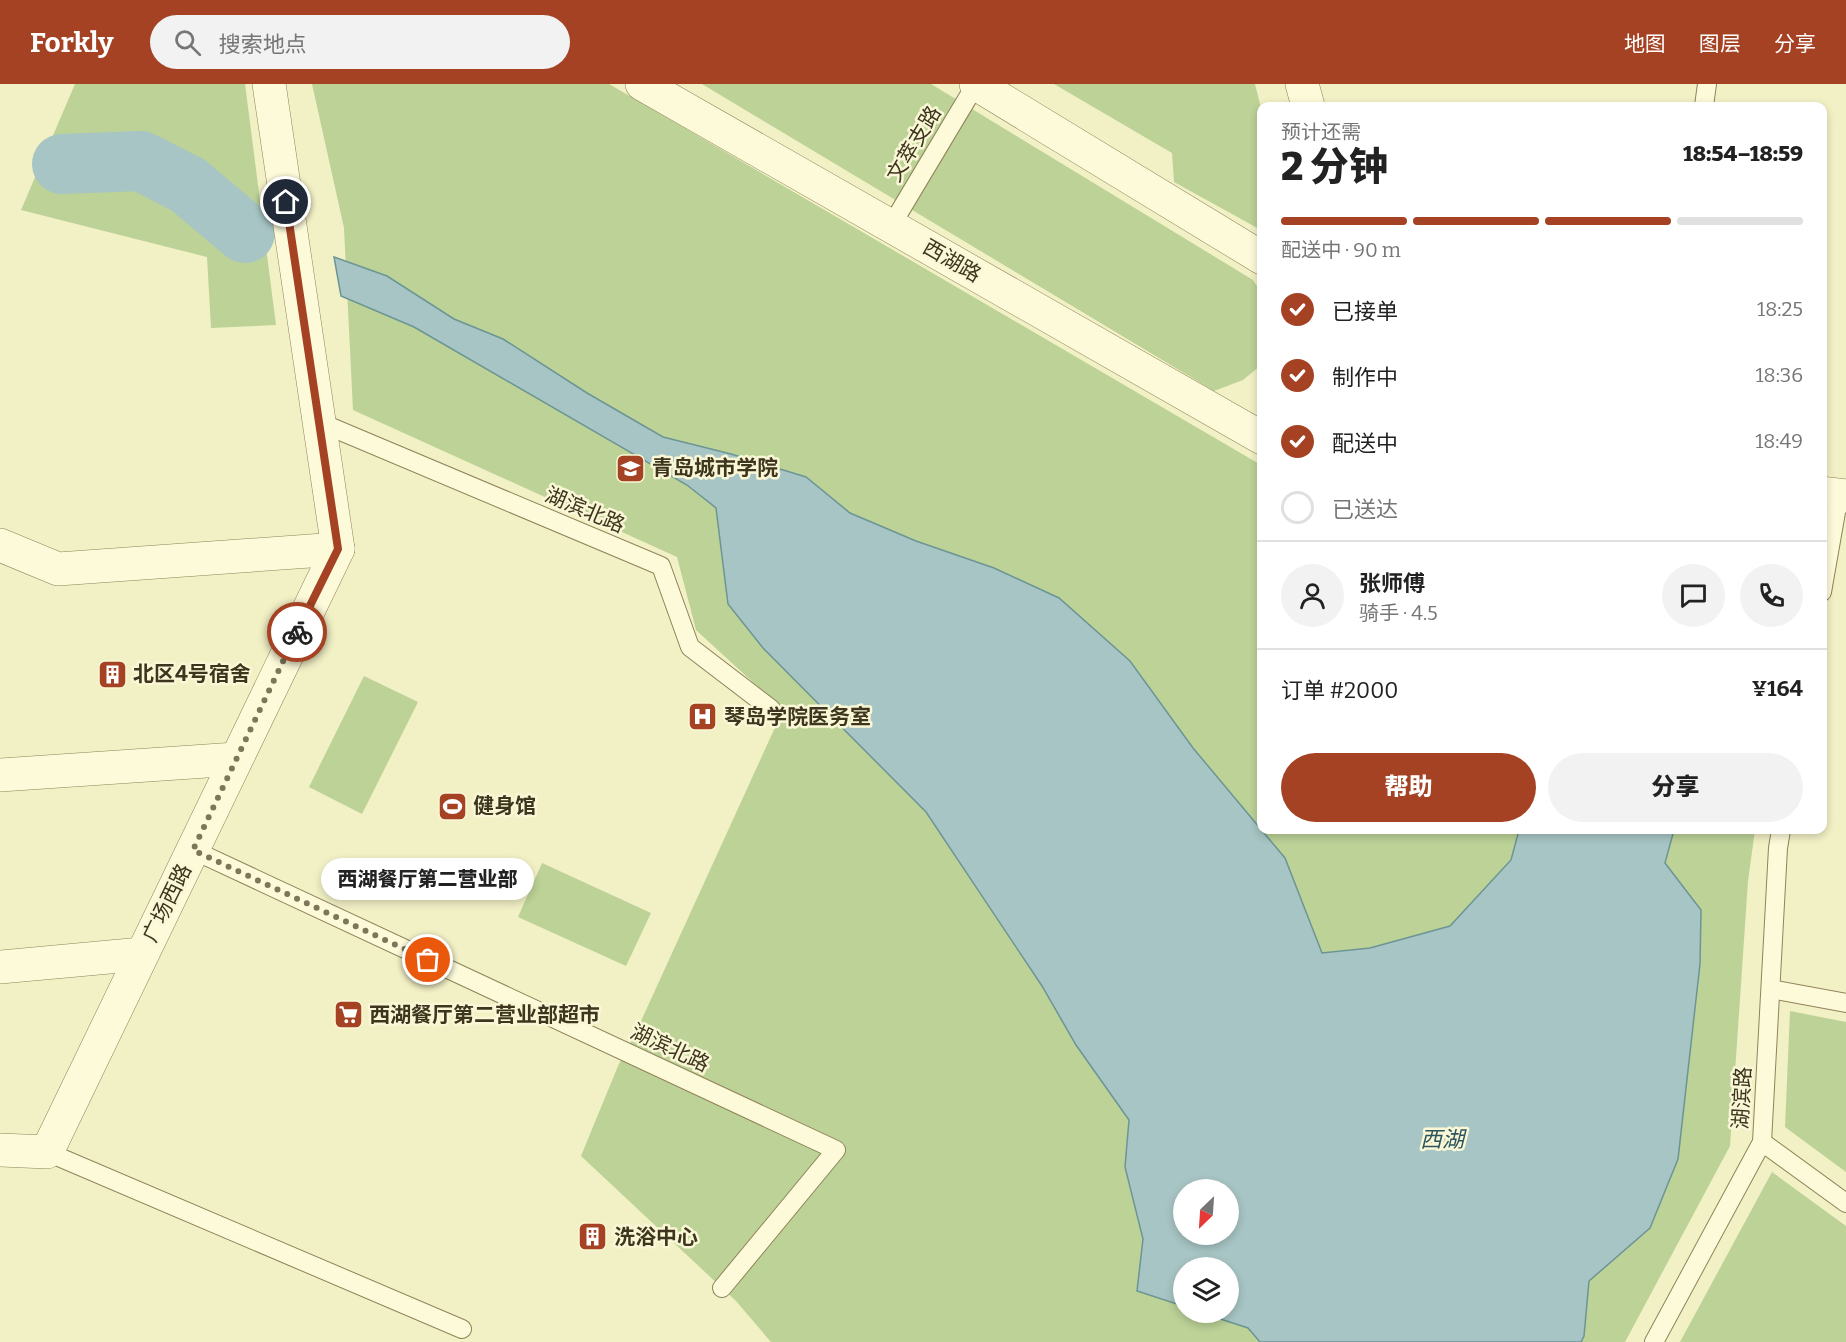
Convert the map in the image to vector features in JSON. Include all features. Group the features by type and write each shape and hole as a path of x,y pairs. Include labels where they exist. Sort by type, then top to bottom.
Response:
{"street":[{"path":"0,545 58,569 338,549 269,84"},
{"name":"西湖路","path":"642,84 1257,435"},
{"path":"976,84 1257,255"},
{"path":"1302,84 1307,102"},
{"name":"广场西路","path":"47,1152 338,549"},
{"path":"0,775 236,759"},
{"path":"0,967 142,954"},
{"path":"0,1150 47,1152"}],"lane":[{"name":"文萃支路","path":"891,226 976,84"},
{"path":"1705,102 1707,84"},
{"name":"湖滨北路","path":"318,422 661,566 690,647 771,709"},
{"path":"1827,557 1836,495"},
{"name":"湖滨路","path":"1654,1342 1762,1142 1780,834"},
{"name":"湖滨北路","path":"193,850 836,1150 722,1288"},
{"path":"1771,989 1846,1003"},
{"path":"1762,1142 1846,1203"},
{"path":"47,1152 462,1329"}],"green space":[{"path":"75,84 245,84 276,325 211,328 207,257 21,210"},
{"path":"312,84 609,84 1257,463 1257,834 1754,834 1748,881 1730,1146 1625,1342 771,1342 736,1301 581,1156 618,1066 636,1032 783,710 696,630 677,557 353,410 344,228"},
{"path":"702,84 931,84 1253,280 1257,286 1257,368 1243,380 1214,391"},
{"path":"1054,84 1255,84 1260,102 1257,102 1257,228 1174,182 1172,153"},
{"path":"364,676 418,702 362,814 309,787"},
{"path":"542,863 651,913 626,966 518,917"},
{"path":"1790,1011 1846,1022 1846,1172 1785,1127"},
{"path":"1772,1172 1846,1226 1846,1342 1680,1342"}],"water":[{"name":"西湖","path":"334,257 387,276 454,319 503,339 587,393 663,437 731,454 806,477 850,513 916,541 994,568 1059,598 1130,661 1193,748 1257,825 1257,834 1265,834 1285,858 1322,953 1370,948 1450,926 1511,860 1518,834 1673,834 1665,863 1701,910 1700,964 1678,1159 1650,1228 1589,1281 1584,1336 1581,1342 1260,1342 1248,1328 1233,1323 1239,1323 1239,1257 1173,1257 1173,1303 1137,1291 1143,1239 1125,1167 1129,1120 1076,1045 1042,986 926,812 763,648 728,604 716,508 687,485 414,327 341,296"}],"waterway":[{"path":"62,164 141,161 188,185 245,233"}],"way so far":[{"path":"297,632 193,850 428,960"}],"place":[{"name":"青岛城市学院","path":"631,468"},
{"name":"北区4号宿舍","path":"112,674"},
{"name":"琴岛学院医务室","path":"703,717"},
{"name":"健身馆","path":"452,806"},
{"name":"西湖餐厅第二营业部","path":"428,960"},
{"name":"西湖餐厅第二营业部超市","path":"348,1015"},
{"name":"洗浴中心","path":"593,1237"}],"route":[{"path":"286,202 338,549 297,632"}]}
